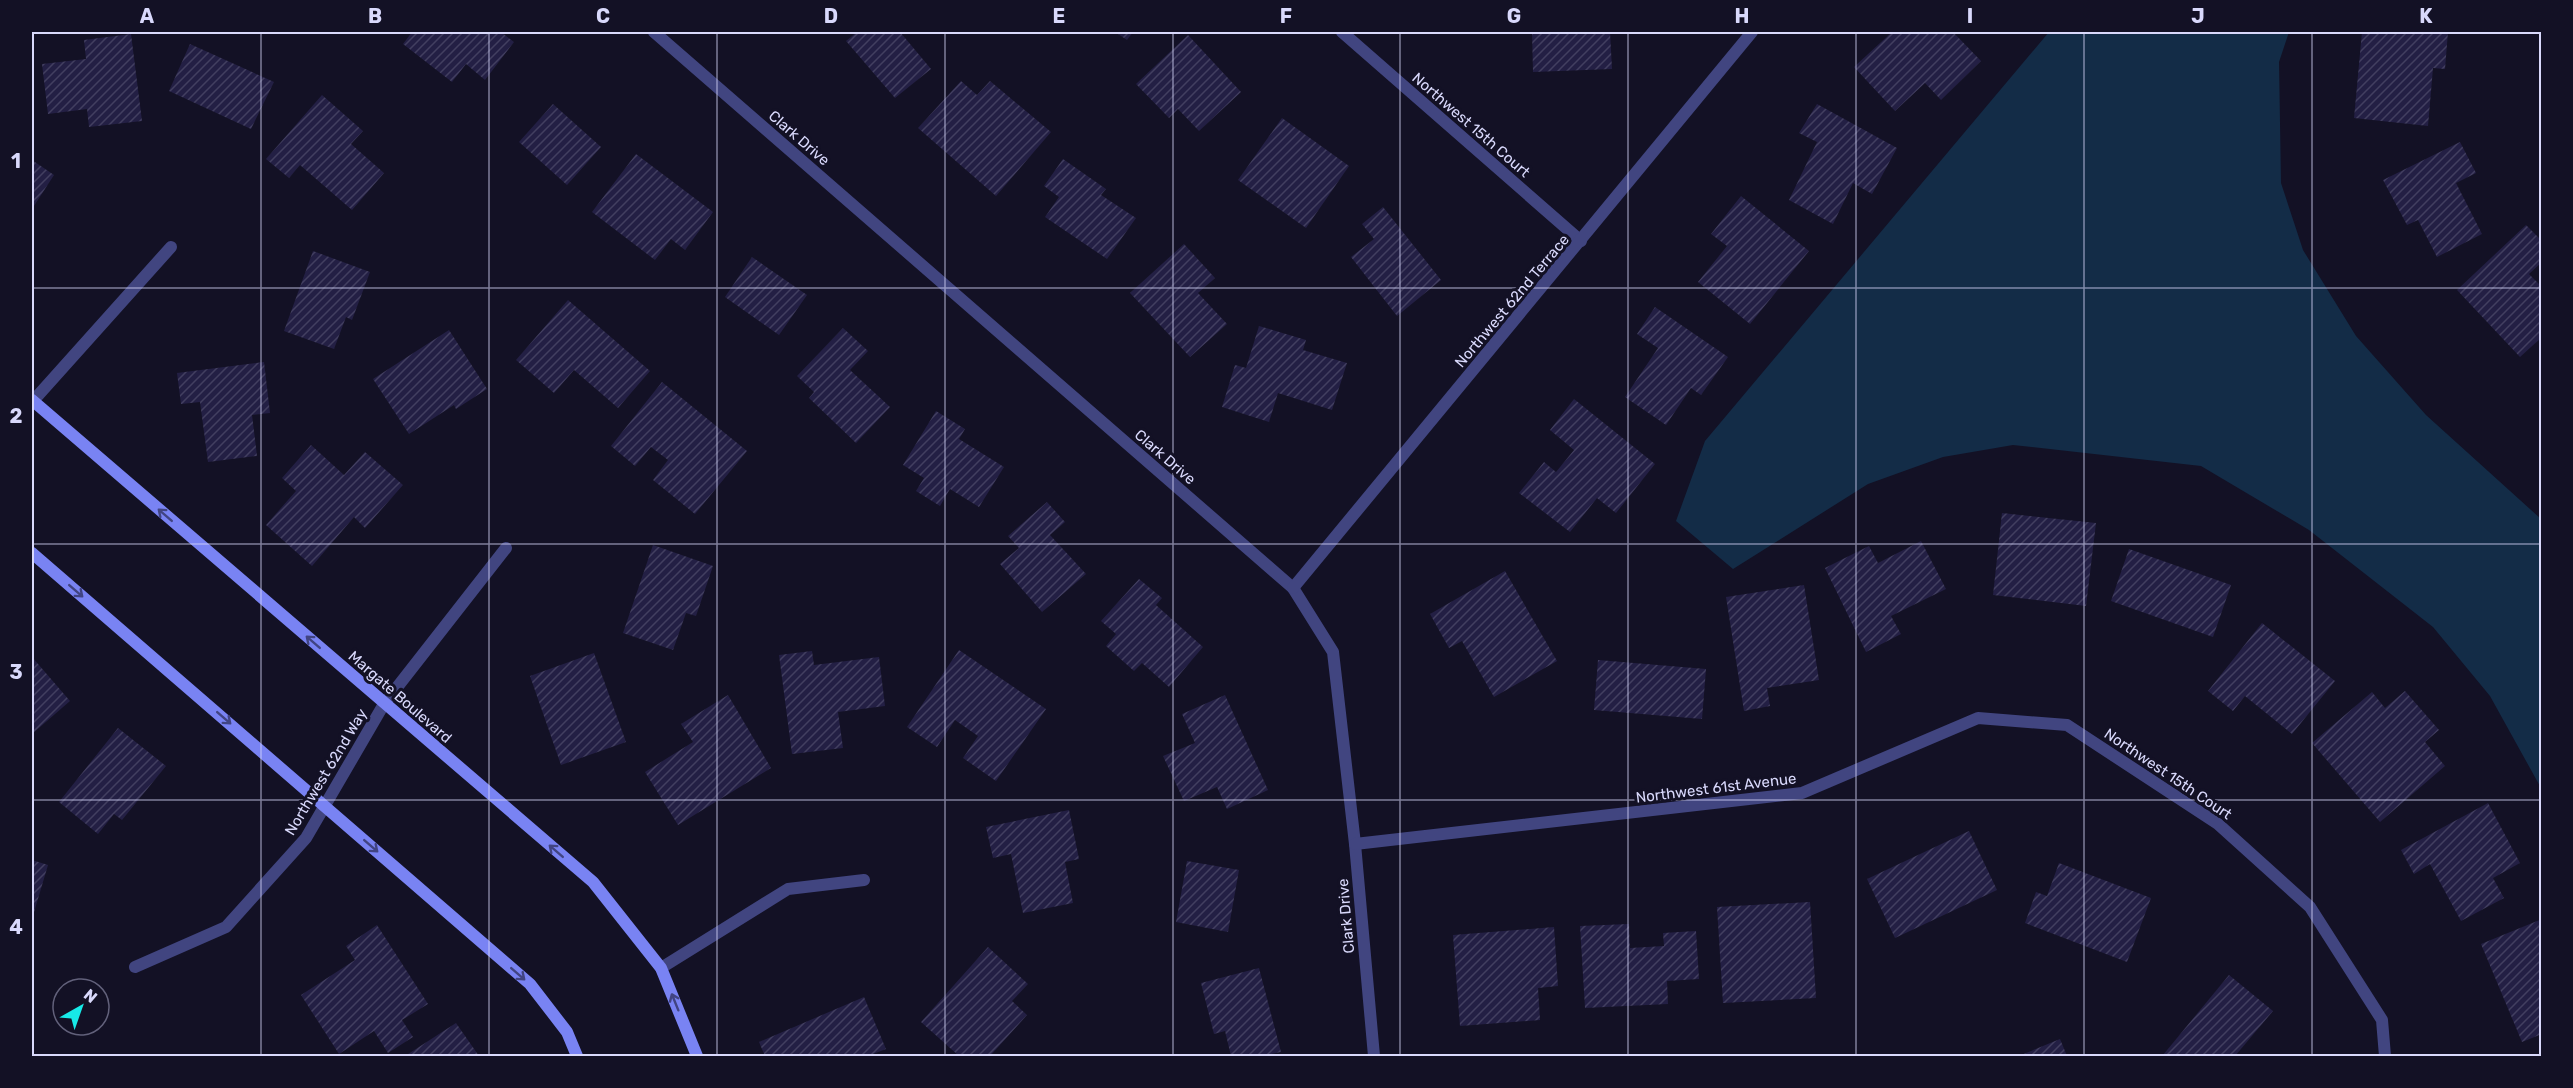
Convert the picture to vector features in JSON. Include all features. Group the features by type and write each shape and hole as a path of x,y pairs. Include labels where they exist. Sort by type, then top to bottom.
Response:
{"street":[{"name":"Clark Drive","path":"654,32 1293,588 1333,652 1355,844 1374,1056"},
{"name":"Northwest 15th Court","path":"1342,32 1581,241"},
{"name":"Northwest 62nd Terrace","path":"1293,588 1752,32"},
{"path":"32,401 171,247"},
{"name":"Margate Boulevard","path":"32,401 593,882 661,968 697,1056"},
{"name":"Northwest 62nd Way","path":"135,967 226,927 306,838 384,704 506,548"},
{"path":"32,553 530,984 567,1032 577,1056"},
{"name":"Northwest 61st Avenue","path":"1355,844 1802,793 1978,718 2067,725"},
{"name":"Northwest 15th Court","path":"2067,725 2218,824 2310,907 2382,1020 2385,1056"},
{"path":"661,968 788,889 864,880"}],"water":[{"path":"2049,32 2289,32 2279,62 2281,183 2303,250 2356,336 2426,415 2541,519 2541,788 2490,696 2433,627 2309,530 2201,466 2013,445 1943,457 1868,484 1733,569 1676,521 1705,441"}],"building":[{"path":"412,32 501,32 514,42 485,80 466,64 452,82 403,44"},
{"path":"857,32 900,32 931,69 895,98 846,41"},
{"path":"1115,32 1133,32 1127,40"},
{"path":"1532,32 1610,32 1612,69 1533,72"},
{"path":"1892,32 1953,32 1981,61 1941,100 1925,83 1895,111 1854,67"},
{"path":"2362,32 2448,32 2445,69 2433,68 2428,126 2354,118"},
{"path":"131,34 142,121 89,127 87,109 48,114 42,64 86,59 84,40"},
{"path":"1188,35 1241,92 1199,131 1178,109 1169,118 1136,84"},
{"path":"190,44 274,82 251,129 169,91"},
{"path":"961,81 977,95 990,81 1051,132 996,196 918,128"},
{"path":"322,95 363,131 351,144 384,173 352,210 300,165 289,178 266,159"},
{"path":"553,104 601,147 567,185 519,142"},
{"path":"1817,104 1897,148 1872,194 1853,183 1833,224 1789,200 1817,142 1799,133"},
{"path":"1282,118 1349,166 1306,228 1238,180"},
{"path":"2460,142 2476,173 2456,183 2482,234 2437,257 2418,220 2407,225 2383,180"},
{"path":"636,154 713,212 685,250 671,239 655,260 592,212"},
{"path":"1063,159 1106,189 1101,195 1136,218 1107,259 1045,217 1059,197 1044,186"},
{"path":"32,160 54,175 32,209"},
{"path":"1741,196 1809,251 1750,324 1698,282 1727,246 1711,234"},
{"path":"1383,207 1441,280 1397,316 1351,257 1374,239 1362,224"},
{"path":"2526,225 2542,241 2542,262 2529,274 2542,287 2542,337 2520,357 2457,290"},
{"path":"1184,244 1215,278 1198,293 1227,324 1190,357 1130,293"},
{"path":"313,251 370,272 352,320 346,317 334,349 284,331"},
{"path":"752,257 807,295 779,335 725,297"},
{"path":"568,300 650,371 618,408 574,370 554,393 516,360"},
{"path":"1655,307 1728,357 1701,395 1691,388 1666,425 1625,397 1658,348 1637,334"},
{"path":"1259,326 1306,340 1303,350 1347,363 1332,410 1278,393 1269,422 1222,407 1235,365 1246,368"},
{"path":"843,328 868,351 850,370 890,407 856,443 809,398 814,392 797,376"},
{"path":"449,330 487,389 456,409 454,405 409,434 373,379"},
{"path":"264,362 270,413 252,415 257,456 208,462 200,402 181,404 177,373"},
{"path":"662,382 747,451 695,514 653,480 668,460 651,447 635,466 611,446"},
{"path":"1574,399 1655,464 1616,513 1597,498 1570,532 1519,493 1544,462 1556,472 1574,450 1550,430"},
{"path":"936,411 965,429 959,439 1004,467 979,507 950,489 940,506 916,491 924,478 903,465"},
{"path":"311,445 344,475 365,452 403,485 365,528 354,517 312,566 266,525 296,491 282,478"},
{"path":"1047,502 1065,522 1050,535 1086,574 1042,612 1000,564 1019,548 1008,536"},
{"path":"2002,513 2096,523 2086,606 1993,595"},
{"path":"1921,541 1946,589 1891,616 1901,634 1866,652 1825,568 1869,546 1878,563"},
{"path":"653,545 713,566 696,616 686,613 673,650 623,633"},
{"path":"2129,549 2231,585 2213,637 2111,601"},
{"path":"1505,571 1557,661 1494,697 1462,641 1449,648 1430,614"},
{"path":"1139,579 1162,598 1156,605 1203,647 1169,687 1142,663 1134,671 1106,646 1116,634 1101,621"},
{"path":"1804,585 1819,680 1767,688 1770,706 1744,711 1726,597"},
{"path":"2262,623 2335,681 2292,734 2245,696 2233,711 2208,691"},
{"path":"959,650 1046,709 996,781 963,758 978,736 955,720 937,747 907,727"},
{"path":"812,651 814,665 879,657 885,706 838,712 843,748 792,754 779,655"},
{"path":"594,653 626,742 561,765 530,676"},
{"path":"32,657 70,701 32,734"},
{"path":"1598,660 1706,669 1702,719 1594,710"},
{"path":"2405,691 2439,730 2425,742 2445,766 2380,822 2312,743 2372,692 2385,708"},
{"path":"728,695 771,768 678,825 645,772 693,742 681,724"},
{"path":"1225,695 1268,790 1227,809 1217,787 1184,801 1163,756 1195,743 1182,714"},
{"path":"118,728 166,766 122,820 114,814 98,834 59,802"},
{"path":"2488,803 2520,863 2493,878 2504,898 2461,921 2430,864 2414,874 2401,850"},
{"path":"1069,810 1079,859 1065,862 1073,903 1023,913 1011,854 993,858 986,827"},
{"path":"1969,831 1997,890 1895,938 1867,879"},
{"path":"32,860 48,865 32,919"},
{"path":"1187,861 1239,870 1228,932 1176,922"},
{"path":"2059,863 2151,898 2127,962 2025,923 2036,892 2047,896"},
{"path":"1810,902 1816,998 1723,1003 1717,907"},
{"path":"2542,919 2542,1034 2522,1042 2481,944"},
{"path":"1629,924 1630,948 1664,946 1663,933 1696,931 1699,979 1667,981 1668,1004 1585,1008 1580,926"},
{"path":"377,925 428,1004 402,1020 413,1037 388,1053 374,1031 339,1054 301,995 355,960 346,946"},
{"path":"1554,927 1558,986 1538,988 1540,1020 1460,1026 1453,935"},
{"path":"988,947 1028,984 1012,1001 1027,1015 990,1056 959,1056 921,1022"},
{"path":"1259,968 1281,1052 1262,1056 1231,1056 1225,1031 1214,1034 1201,983"},
{"path":"2229,975 2273,1011 2235,1056 2163,1055"},
{"path":"864,997 886,1049 868,1056 765,1056 759,1042"},
{"path":"456,1023 479,1056 405,1056"},
{"path":"2060,1039 2067,1056 2019,1056"}]}
